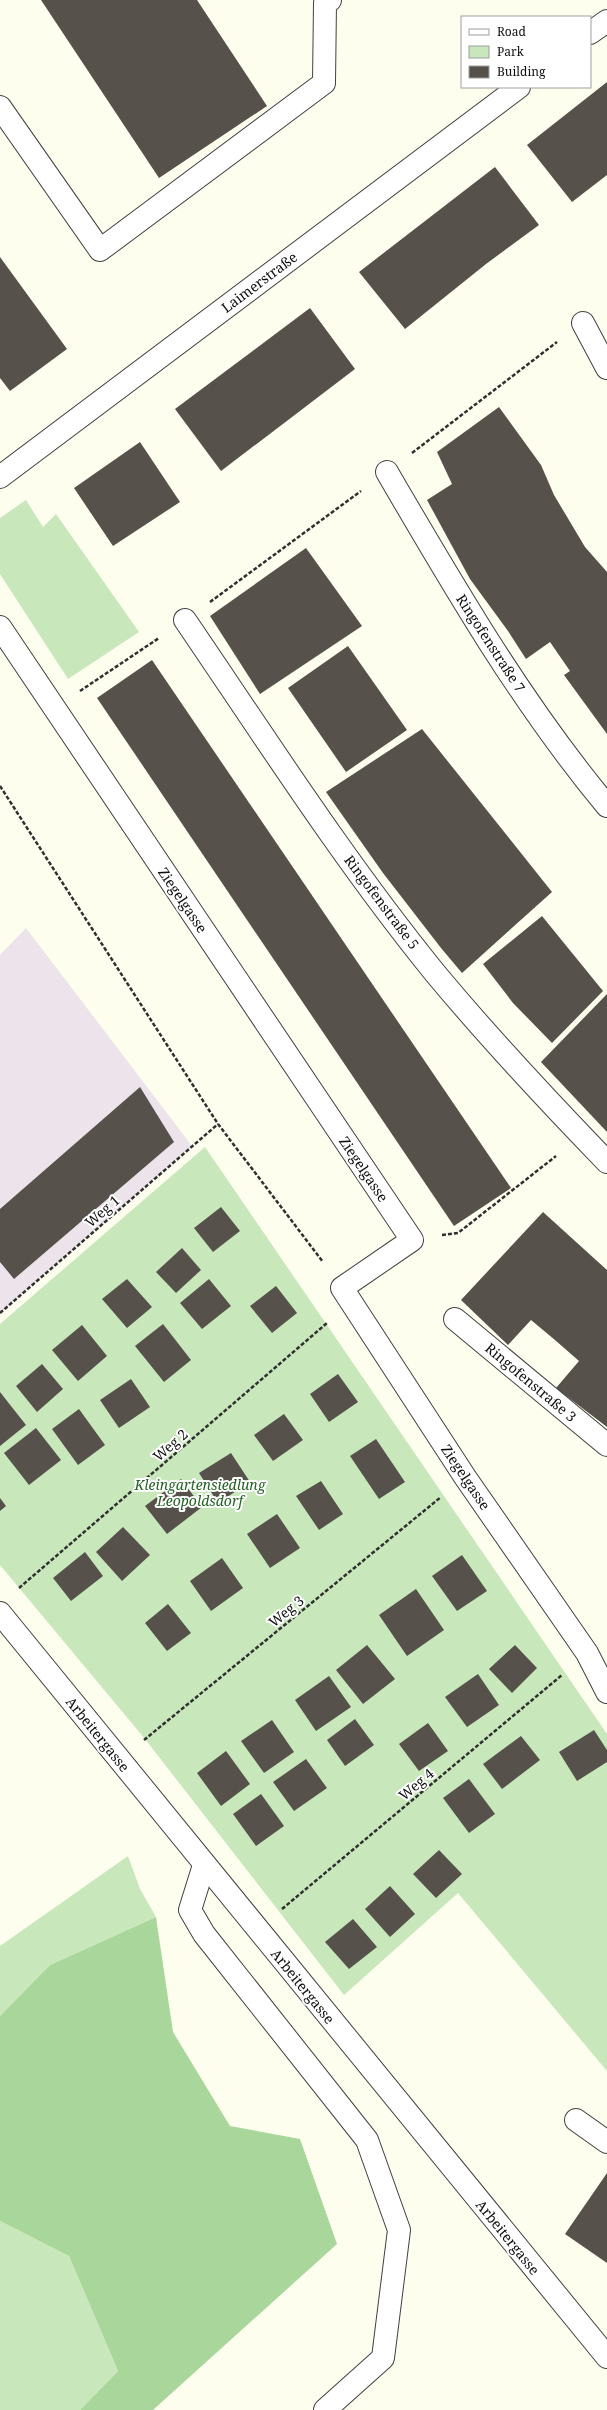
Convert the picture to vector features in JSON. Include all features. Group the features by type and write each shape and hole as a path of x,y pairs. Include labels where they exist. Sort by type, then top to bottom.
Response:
{"street":[{"path":"0,107 100,250 324,83 326,1"},
{"path":"591,32 607,21"},
{"name":"Laimerstraße","path":"0,477 518,88"},
{"path":"583,323 607,368"},
{"name":"Ringofenstraße 7","path":"387,472 446,574 523,691 581,774 607,806"},
{"name":"Ringofenstraße 5","path":"185,620 344,851 436,973 581,1136 607,1162"},
{"name":"Ziegelgasse","path":"0,627 412,1240"},
{"path":"347,1295 412,1240"},
{"name":"Ziegelgasse","path":"347,1295 465,1477 587,1653 607,1692"},
{"name":"Ringofenstraße 3","path":"454,1319 607,1445"},
{"name":"Arbeitergasse","path":"0,1613 257,1930 607,2357"},
{"path":"204,1865 190,1910 204,1934 367,2140 399,2230 383,2358 325,2410"},
{"path":"576,2120 607,2142"}],"path":[{"path":"54,708 185,620 387,472 583,323"},
{"path":"0,786 218,1124 347,1295"},
{"name":"Weg 1","path":"0,1313 218,1124"},
{"path":"412,1240 458,1233 581,1136"},
{"name":"Weg 2","path":"14,1592 347,1295"},
{"name":"Weg 3","path":"119,1760 465,1477"},
{"name":"Weg 4","path":"257,1930 587,1653"}],"shaded area":[{"path":"26,928 192,1146 0,1313 0,955"}],"green space":[{"path":"26,500 43,527 56,514 139,632 68,679 0,574 0,518"},
{"name":"Kleingartensiedlung Leopoldsdorf","path":"205,1147 607,1734 607,2071 458,1893 344,1995 145,1739 0,1565 0,1324"},
{"path":"128,1856 140,1889 156,1917 50,1965 0,2016 0,1946"},
{"path":"156,1917 173,2032 230,2126 300,2139 337,2244 153,2410 80,2410 118,2371 69,2256 0,2221 0,2016 50,1965"},
{"path":"0,2221 69,2256 118,2371 80,2410 0,2410"}],"building":[{"path":"41,0 197,0 267,106 159,178"},
{"path":"607,82 607,175 572,202 527,145"},
{"path":"495,167 539,225 486,264 405,329 359,272"},
{"path":"0,257 67,349 10,391 0,378"},
{"path":"310,308 355,369 221,471 175,409"},
{"path":"499,407 541,465 554,495 585,547 607,572 607,734 564,675 570,671 550,642 526,659 508,631 470,579 427,500 452,484 437,452"},
{"path":"140,442 180,502 113,546 74,488"},
{"path":"306,548 362,626 260,694 210,616"},
{"path":"348,646 407,730 346,772 288,688"},
{"path":"152,660 511,1188 454,1226 97,698"},
{"path":"422,729 552,892 462,973 383,873 326,792"},
{"path":"542,916 603,991 552,1043 513,1003 483,964"},
{"path":"607,994 607,1132 541,1062"},
{"path":"140,1087 174,1142 14,1279 0,1262 0,1209"},
{"path":"221,1207 240,1231 213,1252 194,1228"},
{"path":"543,1212 607,1270 607,1427 556,1388 579,1361 555,1340 531,1320 508,1345 461,1300"},
{"path":"182,1248 201,1270 176,1293 156,1272"},
{"path":"127,1279 152,1307 127,1328 102,1299"},
{"path":"209,1279 231,1306 202,1329 180,1303"},
{"path":"276,1286 297,1313 272,1333 250,1306"},
{"path":"163,1324 191,1360 164,1382 135,1346"},
{"path":"82,1325 107,1356 78,1381 52,1350"},
{"path":"42,1364 63,1389 37,1412 16,1386"},
{"path":"338,1374 358,1402 329,1422 310,1394"},
{"path":"131,1379 150,1407 119,1428 100,1400"},
{"path":"0,1392 26,1425 0,1446"},
{"path":"79,1409 105,1445 78,1465 52,1429"},
{"path":"284,1414 303,1440 273,1461 254,1435"},
{"path":"36,1428 61,1460 29,1485 4,1453"},
{"path":"376,1439 405,1482 379,1499 350,1456"},
{"path":"231,1453 250,1482 218,1503 199,1473"},
{"path":"181,1479 202,1507 167,1534 145,1506"},
{"path":"321,1481 343,1514 319,1530 296,1496"},
{"path":"0,1498 6,1506 0,1511"},
{"path":"277,1514 300,1548 270,1568 247,1534"},
{"path":"123,1527 150,1555 122,1581 96,1552"},
{"path":"85,1552 103,1576 71,1601 53,1578"},
{"path":"462,1555 487,1591 457,1611 432,1576"},
{"path":"222,1558 243,1588 211,1611 190,1581"},
{"path":"416,1589 444,1630 407,1656 379,1615"},
{"path":"168,1604 191,1633 167,1651 145,1623"},
{"path":"367,1645 395,1679 363,1704 336,1670"},
{"path":"515,1645 537,1668 512,1693 489,1669"},
{"path":"478,1674 499,1705 467,1727 445,1697"},
{"path":"329,1676 351,1707 316,1731 295,1700"},
{"path":"355,1719 374,1745 345,1766 327,1740"},
{"path":"272,1720 294,1752 264,1773 241,1741"},
{"path":"428,1723 448,1751 419,1771 399,1744"},
{"path":"594,1730 607,1750 607,1762 577,1781 559,1752"},
{"path":"521,1736 540,1760 502,1789 483,1764"},
{"path":"226,1751 250,1784 221,1806 197,1773"},
{"path":"306,1759 327,1788 294,1811 273,1782"},
{"path":"469,1779 495,1814 469,1833 443,1798"},
{"path":"261,1794 284,1826 256,1846 233,1814"},
{"path":"439,1850 462,1874 436,1898 413,1874"},
{"path":"390,1886 415,1914 390,1937 365,1909"},
{"path":"353,1919 377,1947 349,1969 325,1942"},
{"path":"607,2173 607,2263 565,2234"}]}
